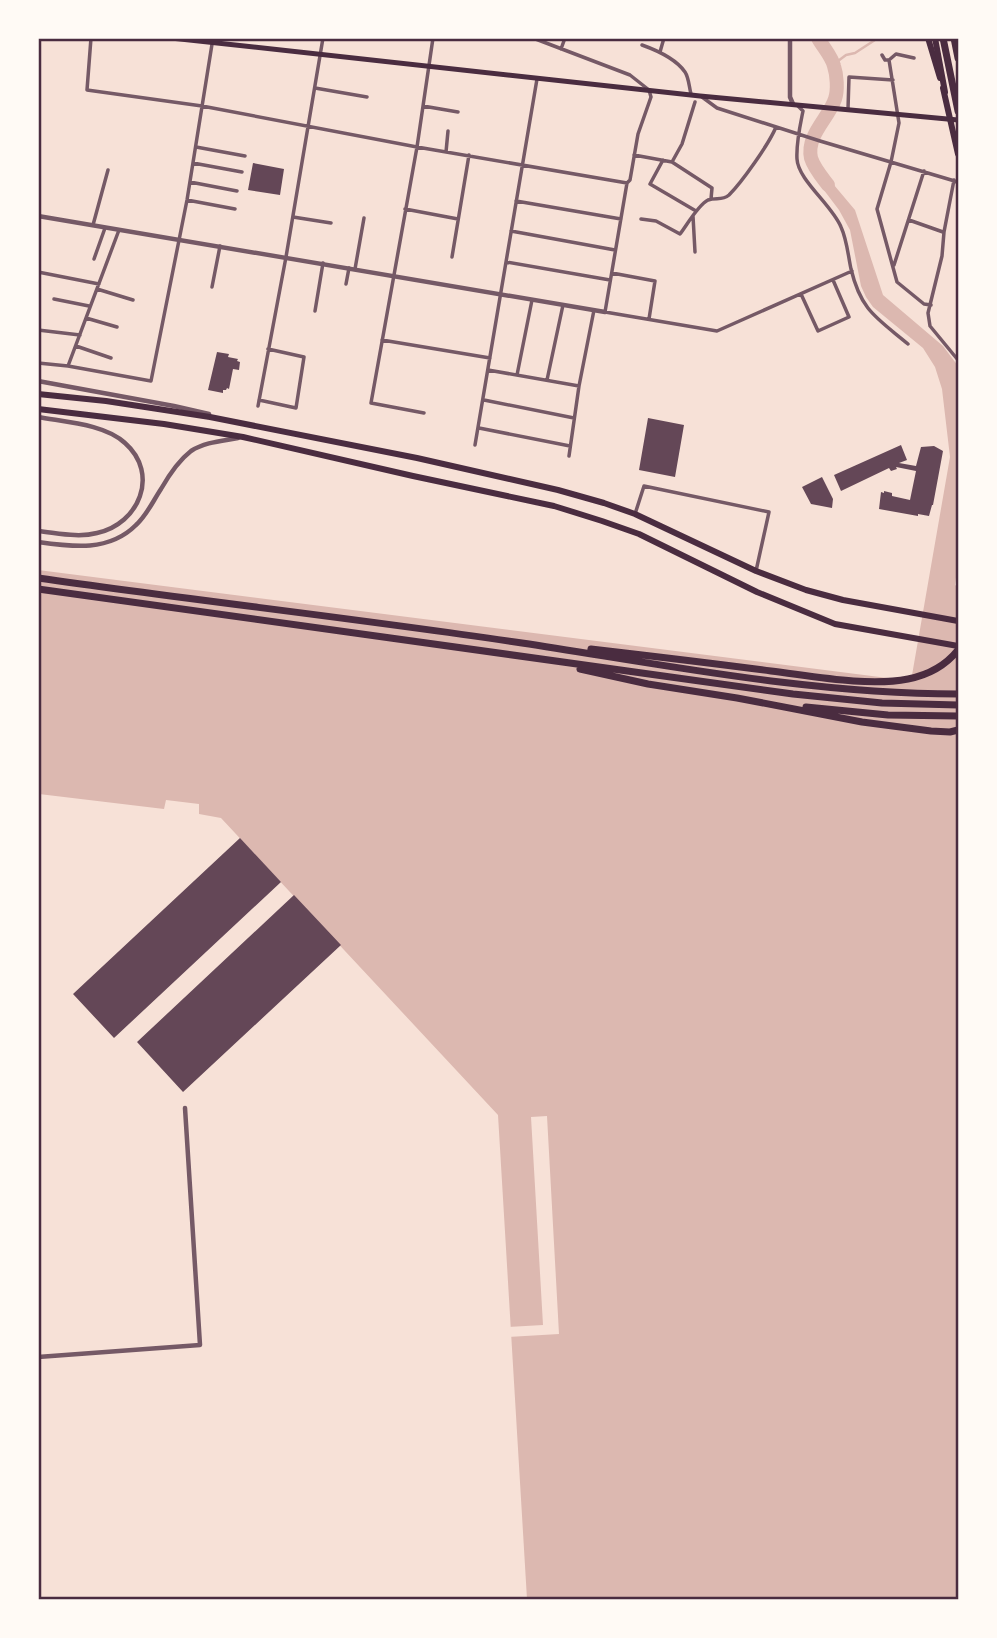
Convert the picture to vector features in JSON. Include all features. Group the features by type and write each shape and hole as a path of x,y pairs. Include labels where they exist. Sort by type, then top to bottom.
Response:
{"highway":[{"path":"943,38 958,111"},
{"path":"954,38 958,58"},
{"path":"38,578 805,684 879,691 958,691"},
{"path":"38,589 838,699 895,704 958,705"},
{"path":"420,641 737,698 842,712 958,716"},
{"path":"520,643 873,681 917,677 938,668 958,648"},
{"path":"737,698 903,728 940,732 958,730"}],"main road":[{"path":"171,38 537,79 955,120"},
{"path":"928,38 955,120 958,154"},
{"path":"935,38 945,92"},
{"path":"38,394 210,417 558,490 635,514 756,571 806,590 958,621"},
{"path":"38,409 164,424 243,437 554,506 639,534 757,592 835,624 958,648"}],"street":[{"path":"91,38 87,90 202,106 627,183"},
{"path":"268,349 304,357 296,408 258,403 323,38"},
{"path":"424,413 371,403 417,147 433,38"},
{"path":"533,38 630,75 649,90 651,97 638,134 630,180 627,183 605,312"},
{"path":"561,49 565,38"},
{"path":"660,52 664,38"},
{"path":"790,38 790,97 793,104 803,111 798,134 798,165 805,179 839,223 858,293 870,312 908,344"},
{"path":"38,363 151,381 187,200 213,41"},
{"path":"642,45 660,52 686,74 691,94"},
{"path":"889,60 896,54 914,58"},
{"path":"882,55 885,60 889,60"},
{"path":"889,60 899,123 877,209 897,282 924,304 931,304"},
{"path":"848,109 849,77 892,80"},
{"path":"475,445 537,79"},
{"path":"315,88 367,97"},
{"path":"700,96 717,108 956,181 928,313 930,326 958,360"},
{"path":"672,162 682,144 695,102"},
{"path":"422,106 458,112"},
{"path":"641,219 656,221 680,234 696,211 708,200 726,197 733,190 776,127"},
{"path":"446,152 448,131"},
{"path":"195,147 245,156"},
{"path":"452,257 469,155"},
{"path":"634,155 672,162 712,188 712,199"},
{"path":"663,160 650,184 696,211"},
{"path":"193,163 243,172"},
{"path":"93,225 108,170"},
{"path":"893,267 923,171"},
{"path":"190,182 237,191"},
{"path":"187,200 235,209"},
{"path":"516,201 621,219"},
{"path":"405,209 458,219"},
{"path":"38,216 717,331 852,271"},
{"path":"693,216 695,252"},
{"path":"293,217 331,223"},
{"path":"346,284 364,218"},
{"path":"909,220 944,232"},
{"path":"94,258 105,226"},
{"path":"68,366 120,229"},
{"path":"510,231 615,250"},
{"path":"212,287 220,246"},
{"path":"505,261 610,280"},
{"path":"315,311 323,263"},
{"path":"38,272 98,287 133,300"},
{"path":"612,273 655,281 649,319"},
{"path":"801,294 818,331 849,317 833,280"},
{"path":"54,299 90,306"},
{"path":"517,375 532,300"},
{"path":"547,380 563,305"},
{"path":"569,456 594,310"},
{"path":"86,318 117,327"},
{"path":"38,330 80,335"},
{"path":"382,340 490,358"},
{"path":"75,346 111,358"},
{"path":"488,370 579,386"},
{"path":"38,380 174,405 268,428"},
{"path":"483,400 575,418"},
{"path":"38,417 85,425 125,443 138,462 144,486 132,512 113,527 100,533 78,536 38,531"},
{"path":"478,428 570,446"},
{"path":"38,542 78,547 109,542 122,536 137,525 174,468 192,450 206,444 243,437"},
{"path":"635,514 644,486 769,512 756,571"},
{"path":"38,1357 200,1345 185,1108"}],"shaded area":[{"path":"818,166 855,210 883,295 943,346 958,366 958,563 955,585 958,587 958,1599 527,1599 498,1115 221,818 199,814 199,804 166,800 164,809 39,794 38,570 911,681 950,457 942,389 935,367 923,348 873,307 866,297 861,286 850,230 839,210 814,177"}],"pier":[{"path":"547,1116 559,1334 508,1337 507,1327 543,1325 531,1117"}],"building":[{"path":"253,163 284,169 280,195 248,190"},
{"path":"217,352 229,354 228,357 240,362 239,370 233,369 229,389 223,390 223,393 208,390"},
{"path":"648,418 684,425 675,477 639,470"},
{"path":"901,445 907,460 899,463 916,466 921,447 934,446 943,451 929,516 879,509 881,492 884,491 892,493 892,496 910,500 916,471 896,467 897,469 891,471 889,468 841,491 834,475"},
{"path":"822,477 833,499 832,508 811,504 802,487"},
{"path":"240,838 281,882 114,1038 73,994"},
{"path":"294,895 341,945 183,1092 137,1042"}],"waterway":[{"path":"818,38 833,63 837,82 835,99 815,134 810,150 814,165 828,185"},
{"path":"834,64 878,38"}]}
